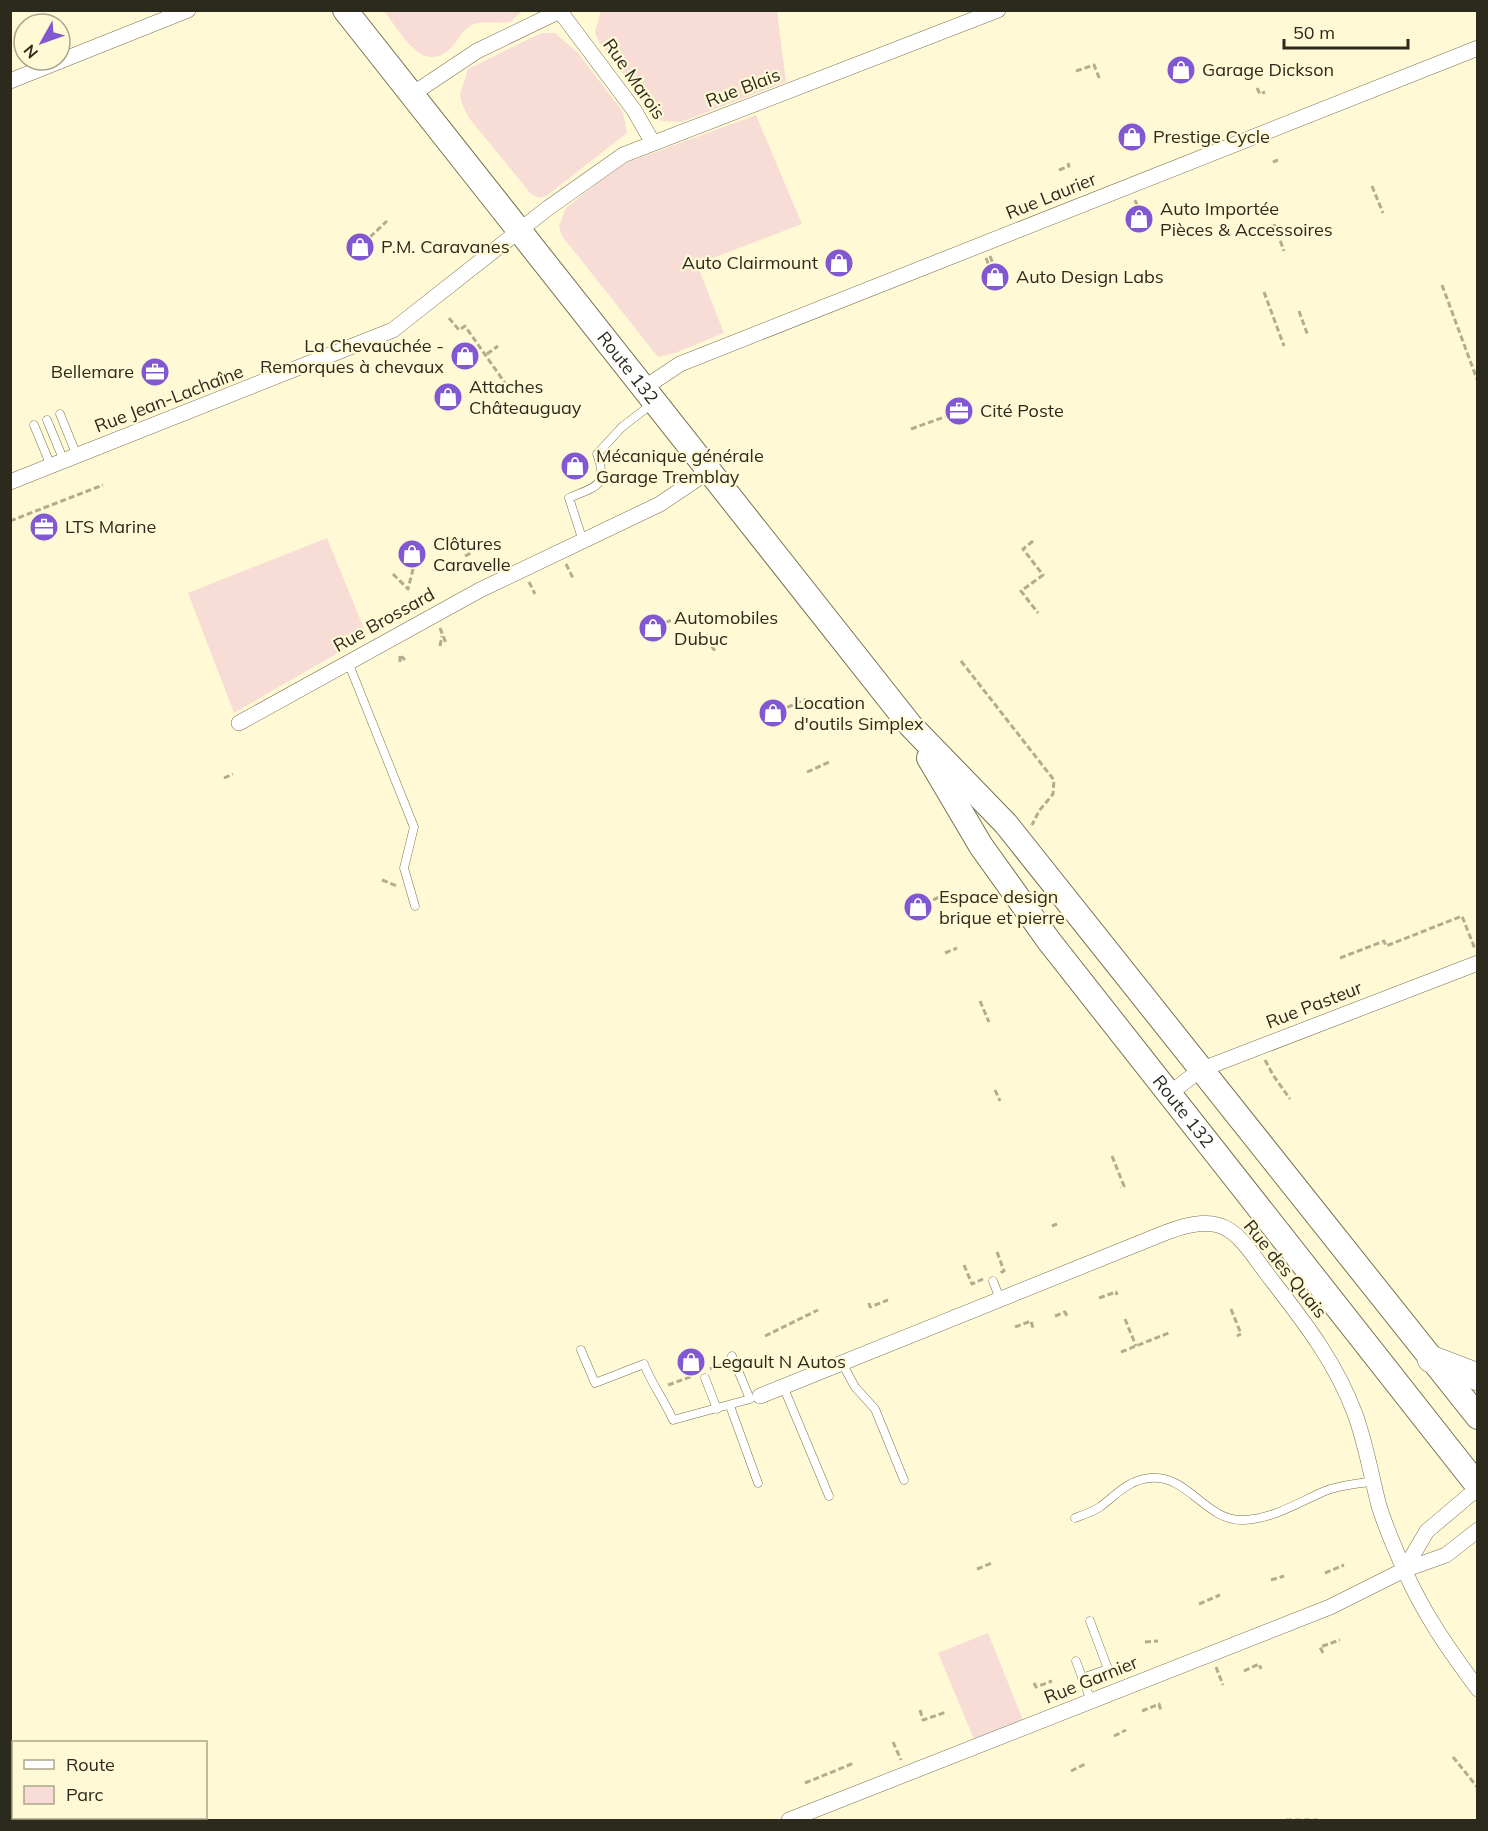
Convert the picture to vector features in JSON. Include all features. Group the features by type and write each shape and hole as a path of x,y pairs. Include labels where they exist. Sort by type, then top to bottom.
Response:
{"highway":[{"name":"Route 132","path":"345,10 910,725 1006,824 1478,1417"},
{"name":"Route 132","path":"910,725 975,837 1018,898 1478,1487"},
{"path":"1018,898 1047,876"},
{"path":"1431,1359 1478,1377"}],"street":[{"path":"10,81 188,10"},
{"name":"Rue Blais","path":"519,231 607,165 653,143 998,10"},
{"path":"411,95 477,51 560,11"},
{"name":"Rue Marois","path":"560,11 634,110 653,143"},
{"name":"Rue Laurier","path":"649,395 680,364 1478,48"},
{"name":"Rue Jean-Lachaîne","path":"10,482 393,330 519,231"},
{"name":"Rue Brossard","path":"238,723 480,590 660,504 709,471"},
{"name":"Rue Pasteur","path":"1170,1094 1200,1070 1477,957"},
{"name":"Rue des Quais","path":"760,1396 1181,1227 1213,1222 1231,1229 1325,1352 1355,1413 1383,1518 1404,1570 1428,1620 1478,1689"},
{"path":"1404,1570 1427,1531 1478,1487"},
{"name":"Rue Garnier","path":"789,1821 1328,1608 1404,1570 1446,1555 1478,1530"}],"lane":[{"path":"583,541 569,498 594,487 602,480 603,473 597,454 649,395"},
{"path":"60,414 64,461"},
{"path":"47,420 64,461"},
{"path":"34,424 64,461"},
{"path":"348,662 414,827 404,868 415,906"},
{"path":"993,1281 1000,1299"},
{"path":"581,1350 595,1383 644,1364 654,1388 663,1395 673,1420 750,1400 732,1356"},
{"path":"842,1363 855,1387 875,1409 904,1480"},
{"path":"705,1378 717,1409"},
{"path":"783,1386 829,1496"},
{"path":"730,1406 758,1483"},
{"path":"1075,1518 1098,1508 1130,1483 1150,1478 1166,1478 1178,1483 1223,1516 1240,1520 1266,1518 1324,1491 1374,1481"},
{"path":"1082,1678 1108,1669 1090,1621"},
{"path":"1076,1661 1091,1701"}],"path":[{"path":"1076,71 1094,65 1100,80"},
{"path":"1173,81 1182,77"},
{"path":"1257,87 1260,94 1265,92"},
{"path":"1273,162 1278,160"},
{"path":"1059,170 1069,166 1068,163"},
{"path":"1372,186 1383,213"},
{"path":"370,237 387,221"},
{"path":"1274,224 1284,251"},
{"path":"835,271 845,267"},
{"path":"1442,285 1478,382"},
{"path":"1264,292 1284,346"},
{"path":"1299,311 1308,336"},
{"path":"449,318 459,330 465,326 487,354 485,356 505,383"},
{"path":"487,354 498,346"},
{"path":"911,429 950,415"},
{"path":"10,521 103,485"},
{"path":"85,493 88,499"},
{"path":"36,512 39,518"},
{"path":"1033,541 1023,549 1043,575 1021,591 1038,613"},
{"path":"465,556 471,553 467,543"},
{"path":"393,574 408,589 414,565"},
{"path":"657,626 672,620"},
{"path":"440,646 442,634"},
{"path":"705,642 708,641 715,651"},
{"path":"400,663 400,655 405,660"},
{"path":"961,661 1054,780 1053,794 1038,811 1023,846"},
{"path":"779,711 806,699"},
{"path":"807,772 829,762"},
{"path":"224,778 233,774"},
{"path":"382,880 399,887"},
{"path":"926,904 949,892"},
{"path":"1340,958 1384,941 1386,946 1462,916 1477,957"},
{"path":"945,953 957,948"},
{"path":"980,1001 989,1022"},
{"path":"1261,1047 1273,1076 1290,1099"},
{"path":"995,1090 1000,1101"},
{"path":"1112,1156 1124,1186 1120,1187"},
{"path":"1053,1226 1057,1224"},
{"path":"997,1252 1004,1271"},
{"path":"964,1265 972,1284"},
{"path":"1100,1298 1116,1292 1117,1295"},
{"path":"869,1303 870,1307 888,1300"},
{"path":"1231,1309 1241,1334 1237,1336"},
{"path":"765,1336 818,1310"},
{"path":"1055,1316 1065,1312 1068,1318"},
{"path":"1125,1319 1136,1346"},
{"path":"1015,1327 1031,1321 1034,1328"},
{"path":"1121,1352 1171,1332"},
{"path":"977,1569 992,1563"},
{"path":"1325,1573 1344,1565"},
{"path":"1271,1580 1284,1576"},
{"path":"1198,1604 1220,1595"},
{"path":"1323,1653 1320,1647 1340,1640"},
{"path":"1145,1642 1158,1641"},
{"path":"1244,1671 1259,1664 1261,1669"},
{"path":"1034,1683 1036,1687 1052,1681"},
{"path":"1142,1711 1159,1704 1161,1711"},
{"path":"920,1710 923,1720 946,1713"},
{"path":"1114,1736 1126,1730"},
{"path":"1453,1757 1478,1788"},
{"path":"840,1763 842,1768"},
{"path":"805,1783 854,1763"},
{"path":"1071,1771 1087,1763"},
{"path":"827,1768 829,1774"},
{"path":"1286,1821 1318,1821"}],"green space":[{"path":"384,11 522,11 511,22 483,22 470,26 452,47 441,55 431,57 413,48"},
{"path":"601,11 777,11 786,82 681,122 662,121 654,115 599,42 595,32"},
{"path":"541,33 555,33 578,53 623,112 627,133 546,196 539,198 531,194 469,118 460,94 468,69"},
{"path":"756,115 802,224 697,264 724,333 675,353 658,357 562,236 559,226 566,208 618,166"},
{"path":"327,538 367,636 234,713 188,593"},
{"path":"988,1633 1023,1720 974,1739 938,1653"}],"place":[{"name":"Garage Dickson","path":"1181,70"},
{"name":"Prestige Cycle","path":"1132,137"},
{"name":"Auto Importée Pièces & Accessoires","path":"1139,219"},
{"name":"P.M. Caravanes","path":"360,247"},
{"name":"Auto Clairmount","path":"839,263"},
{"name":"Auto Design Labs","path":"995,277"},
{"name":"La Chevauchée - Remorques à chevaux","path":"465,356"},
{"name":"Bellemare","path":"155,372"},
{"name":"Attaches Châteauguay","path":"448,397"},
{"name":"Cité Poste","path":"959,411"},
{"name":"Mécanique générale Garage Tremblay","path":"575,466"},
{"name":"LTS Marine","path":"44,527"},
{"name":"Clôtures Caravelle","path":"412,554"},
{"name":"Automobiles Dubuc","path":"653,628"},
{"name":"Location d'outils Simplex","path":"773,713"},
{"name":"Espace design brique et pierre","path":"918,907"},
{"name":"Legault N Autos","path":"691,1362"}]}
